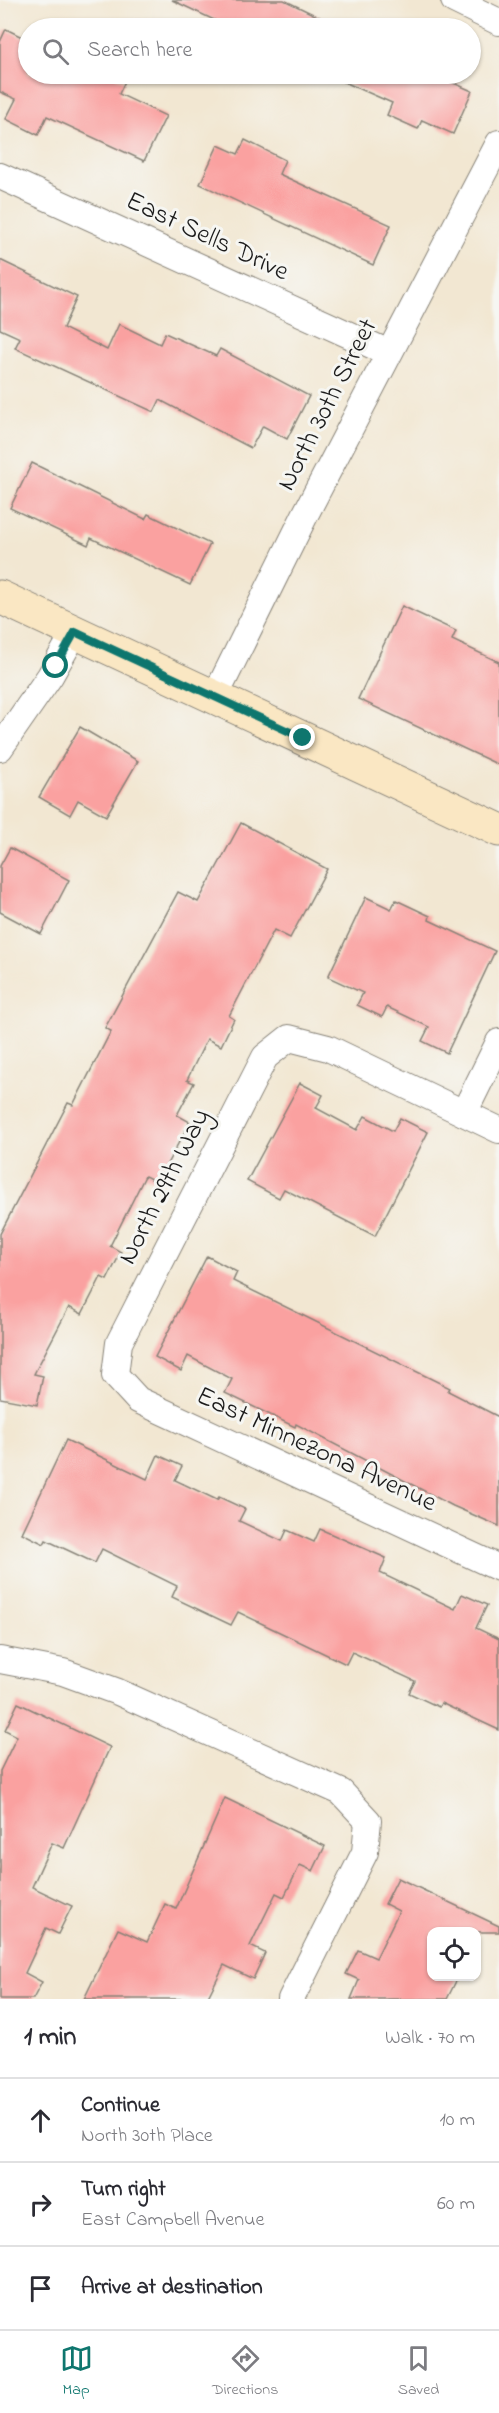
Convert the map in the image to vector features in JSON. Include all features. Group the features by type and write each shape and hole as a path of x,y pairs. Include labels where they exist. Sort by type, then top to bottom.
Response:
{"street":[{"path":"454,0 499,22"},
{"name":"North 30th Street","path":"215,697 388,353 499,143"},
{"name":"East Sells Drive","path":"0,176 388,353"},
{"path":"0,597 499,830"},
{"path":"0,748 50,676 75,632"},
{"name":"North 29th Way","path":"115,1375 119,1343 265,1057 289,1038 328,1048 464,1113"},
{"path":"499,1041 464,1113 499,1130"},
{"name":"East Minnezona Avenue","path":"115,1375 138,1400 499,1568"},
{"path":"0,1660 63,1672 118,1692 341,1792 368,1821 365,1852 291,1999"}],"building":[{"path":"172,0 284,0 321,18 210,18"},
{"path":"6,29 18,35 18,84 124,84 119,94 166,116 144,161 47,116 38,135 6,119 16,99 0,92 0,42"},
{"path":"349,84 456,84 472,91 453,134 422,120 418,129 387,115 392,103"},
{"path":"245,140 285,160 279,174 391,225 373,265 200,184 218,145 238,154"},
{"path":"0,260 77,297 63,328 107,350 119,324 160,344 165,333 216,356 220,349 309,396 287,439 263,426 251,448 160,400 154,412 15,348 20,338 0,329"},
{"path":"32,463 145,519 148,514 210,544 190,585 91,538 88,545 10,508"},
{"path":"402,606 456,631 452,640 499,662 499,765 358,699"},
{"path":"80,727 138,761 106,816 78,800 70,815 39,797"},
{"path":"241,823 327,869 290,938 274,930 229,1016 234,1019 221,1046 207,1039 187,1080 194,1083 177,1115 190,1122 157,1182 145,1176 110,1246 121,1252 107,1280 101,1277 82,1314 69,1307 34,1374 43,1376 37,1405 0,1398 0,1234 68,1103 73,1105 111,1031 105,1028 178,892 198,902"},
{"path":"10,848 69,880 41,934 0,912 0,866"},
{"path":"366,897 391,909 396,900 430,916 429,920 495,951 447,1053 422,1041 429,1027 387,1007 382,1017 357,1005 363,993 328,977"},
{"path":"300,1083 323,1095 316,1108 357,1130 365,1116 393,1131 400,1118 428,1132 375,1236 284,1189 279,1198 247,1181"},
{"path":"207,1256 237,1272 233,1281 450,1388 448,1391 499,1417 499,1526 453,1506 296,1424 295,1427 225,1393 232,1379 188,1356 181,1371 155,1357"},
{"path":"66,1440 147,1479 158,1455 182,1466 175,1480 217,1500 219,1497 245,1509 239,1521 282,1541 287,1530 314,1542 320,1529 386,1558 380,1573 455,1609 462,1594 487,1605 476,1628 499,1639 499,1730 441,1703 439,1707 409,1693 415,1681 352,1652 346,1664 238,1612 231,1625 172,1597 177,1586 102,1549 95,1563 46,1540 44,1544 22,1533"},
{"path":"18,1703 110,1747 64,1848 52,1843 32,1887 72,1906 58,1934 46,1928 25,1973 42,1982 33,1999 0,1999 0,1771 17,1736 5,1730"},
{"path":"225,1798 325,1846 313,1871 300,1865 284,1897 276,1893 250,1946 265,1953 253,1979 224,1965 207,1999 84,1999 118,1929 147,1942 165,1904 176,1909"},
{"path":"398,1878 499,1926 499,1932 481,1932 481,1927 427,1927 427,1981 456,1981 447,1999 351,1999 359,1980 346,1974 358,1950 376,1958 399,1911 385,1904"}],"route":[{"path":"56,666 75,632 303,738"}]}
